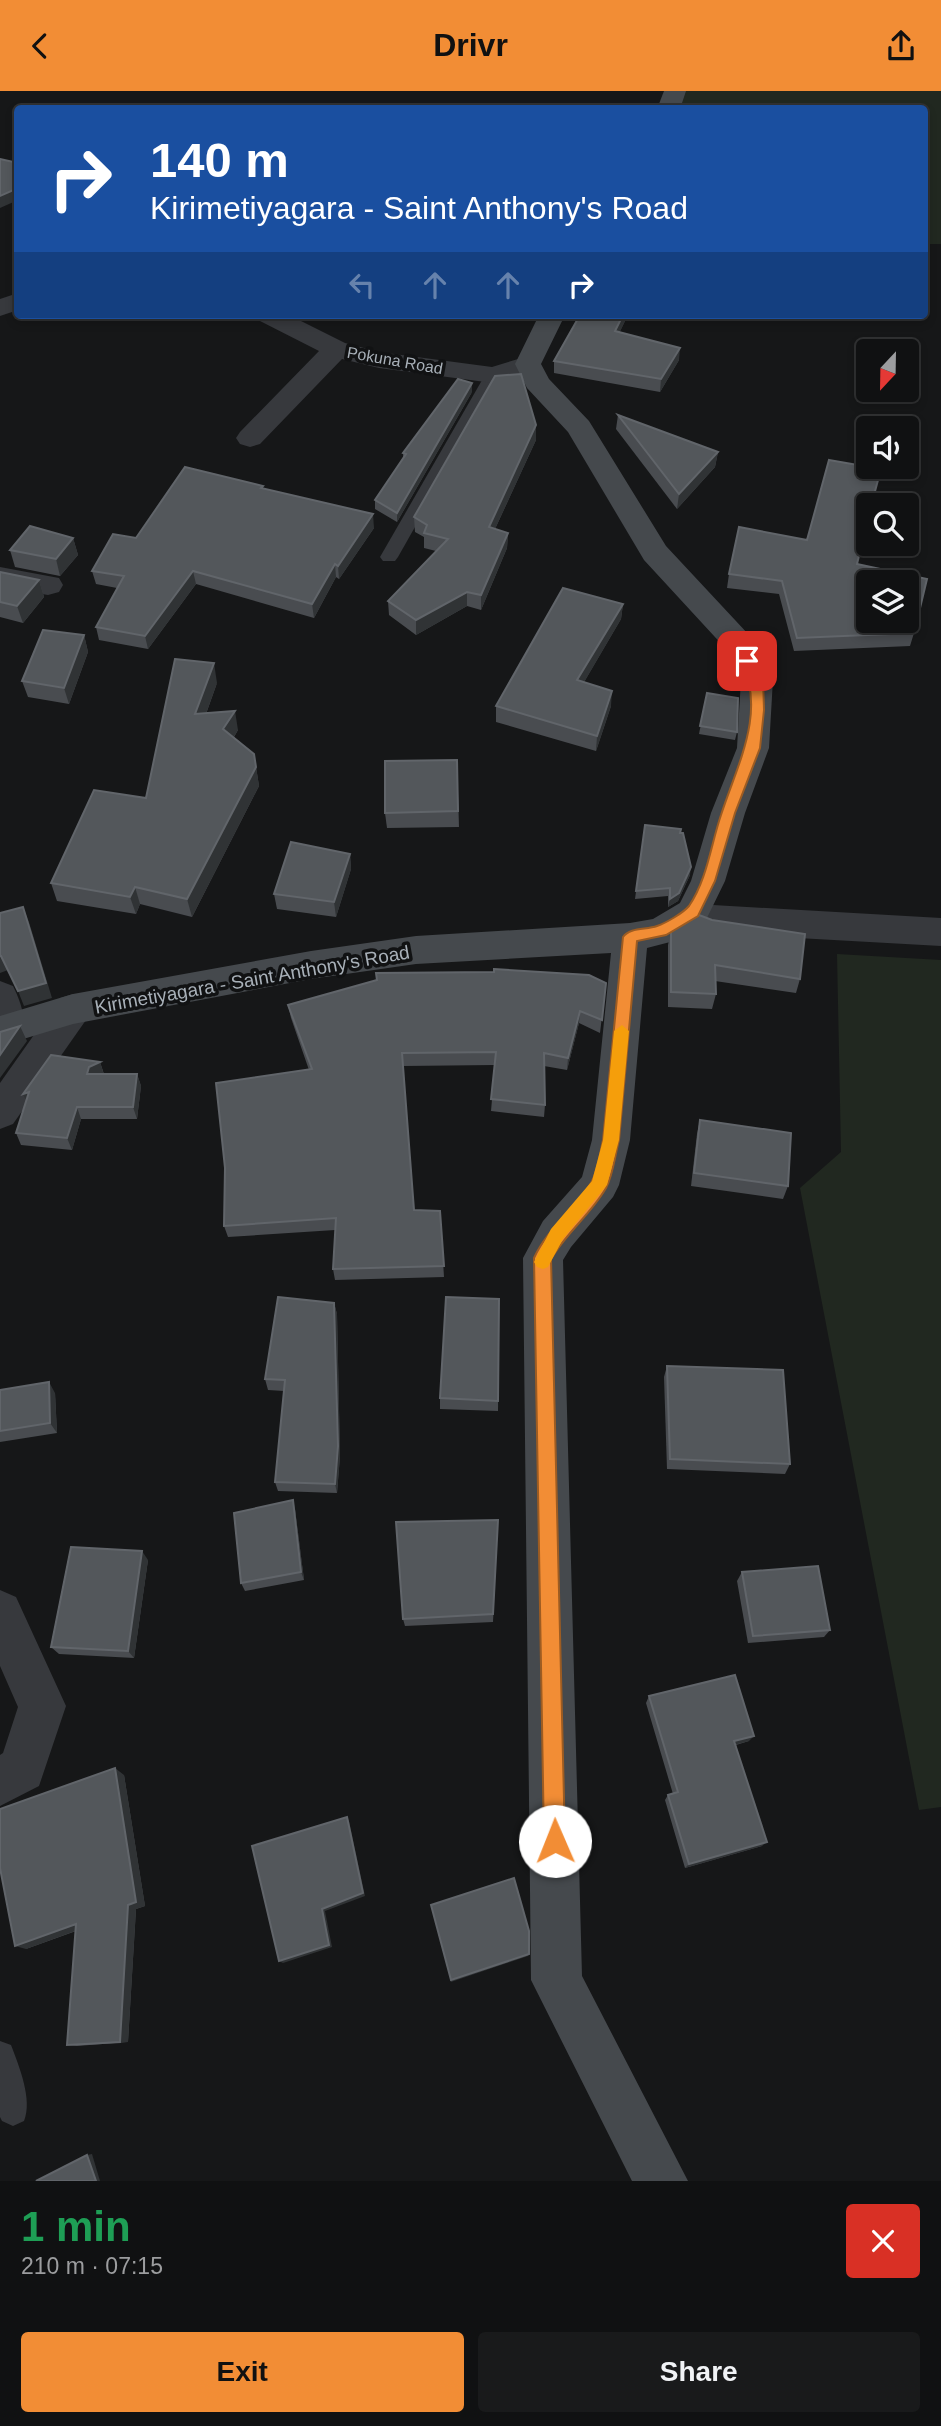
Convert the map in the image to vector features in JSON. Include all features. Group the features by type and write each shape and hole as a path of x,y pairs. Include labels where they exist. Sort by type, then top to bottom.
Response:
{"street":[{"name":"Pokuna Road","path":"277,319 336,349 379,359 493,375 528,364"},
{"path":"550,319 528,364 537,382 579,426 655,553 738,643 757,679 753,748 728,813 708,881 693,912 709,919 941,932"},
{"path":"250,438 336,349"},
{"path":"0,577 48,585"},
{"name":"Kirimetiyagara - Saint Anthony's Road","path":"2,1018 73,1009 311,965 416,950 630,937 661,931 693,912"},
{"path":"630,937 611,1140 599,1185 557,1234 542,1258 557,1952 558,1980 661,2181"},
{"path":"0,1112 73,1009"},
{"path":"0,1613 42,1706 22,1769 0,1781"}],"lane":[{"path":"389,557 493,375"},
{"path":"0,2056 13,2110"}],"shaded area":[{"path":"676,91 941,91 941,244 928,244 928,105 669,105"},
{"path":"837,954 941,960 941,1807 919,1810 800,1188 841,1152"}],"building":[{"path":"0,159 14,162 14,190 0,196"},
{"path":"578,319 621,319 615,331 680,348 661,379 554,361"},
{"path":"521,374 536,425 489,527 508,533 481,595 467,592 416,620 388,601 448,539 424,533 427,525 414,517 495,376"},
{"path":"458,379 472,383 397,513 375,500 406,454 403,453"},
{"path":"618,415 718,452 679,494"},
{"path":"829,460 856,465 856,479 878,479 875,493 856,493 857,564 885,570 856,570 856,633 914,633 797,638 782,581 729,574 739,527 807,540"},
{"path":"185,467 373,514 338,566 335,564 312,604 193,571 145,636 96,627 124,576 92,571 113,534 136,538"},
{"path":"30,526 73,538 56,559 10,550"},
{"path":"0,572 39,580 17,606 0,602"},
{"path":"919,577 927,579 919,612"},
{"path":"563,588 623,604 577,680 612,691 597,736 496,706"},
{"path":"43,630 84,635 64,688 22,681"},
{"path":"175,659 214,663 195,714 235,711 223,729 254,754 256,767 187,899 135,887 130,897 51,883 94,790 146,798"},
{"path":"707,693 738,698 737,732 700,726"},
{"path":"457,760 458,811 385,813 385,761"},
{"path":"645,825 681,829 680,833 683,833 691,867 679,893 670,899 670,888 636,891"},
{"path":"291,842 350,854 334,902 274,894"},
{"path":"23,907 46,983 18,991 0,956 0,913"},
{"path":"699,915 712,920 805,934 800,979 715,965 716,994 671,992 671,930"},
{"path":"494,969 589,975 606,983 602,1020 580,1011 568,1058 544,1053 545,1105 491,1099 496,1052 402,1053 414,1210 440,1211 444,1266 333,1269 336,1218 224,1226 225,1168 216,1083 312,1069 288,1005 377,980 376,973 494,972"},
{"path":"20,1026 0,1055 0,1032"},
{"path":"51,1055 100,1062 89,1067 87,1074 137,1074 133,1107 77,1107 67,1138 16,1133 29,1092 23,1094"},
{"path":"700,1120 791,1133 788,1186 694,1173"},
{"path":"278,1297 334,1303 338,1446 335,1484 275,1482 285,1380 265,1379"},
{"path":"446,1297 499,1299 498,1401 440,1398"},
{"path":"667,1366 783,1370 790,1464 670,1459"},
{"path":"49,1382 50,1423 0,1431 0,1390"},
{"path":"293,1500 301,1572 241,1583 234,1513"},
{"path":"498,1520 493,1614 403,1619 396,1522"},
{"path":"71,1547 142,1551 128,1651 51,1647"},
{"path":"818,1566 830,1630 753,1636 742,1572"},
{"path":"735,1675 754,1736 734,1741 767,1842 689,1864 668,1795 678,1792 649,1696"},
{"path":"115,1768 136,1902 128,1905 120,2042 67,2045 76,1924 15,1946 0,1868 0,1809"},
{"path":"347,1817 363,1893 322,1909 329,1945 279,1961 252,1846"},
{"path":"514,1878 529,1931 529,1954 451,1980 431,1905"},
{"path":"87,2155 96,2181 36,2181"}],"slow traffic":[{"path":"543,1262 542,1258 557,1234 599,1185 611,1140 622,1031"}],"route":[{"path":"555,1841 542,1258 557,1234 599,1185 611,1140 630,937 661,931 693,912 708,881 728,813 753,748 757,679 747,661"}]}
